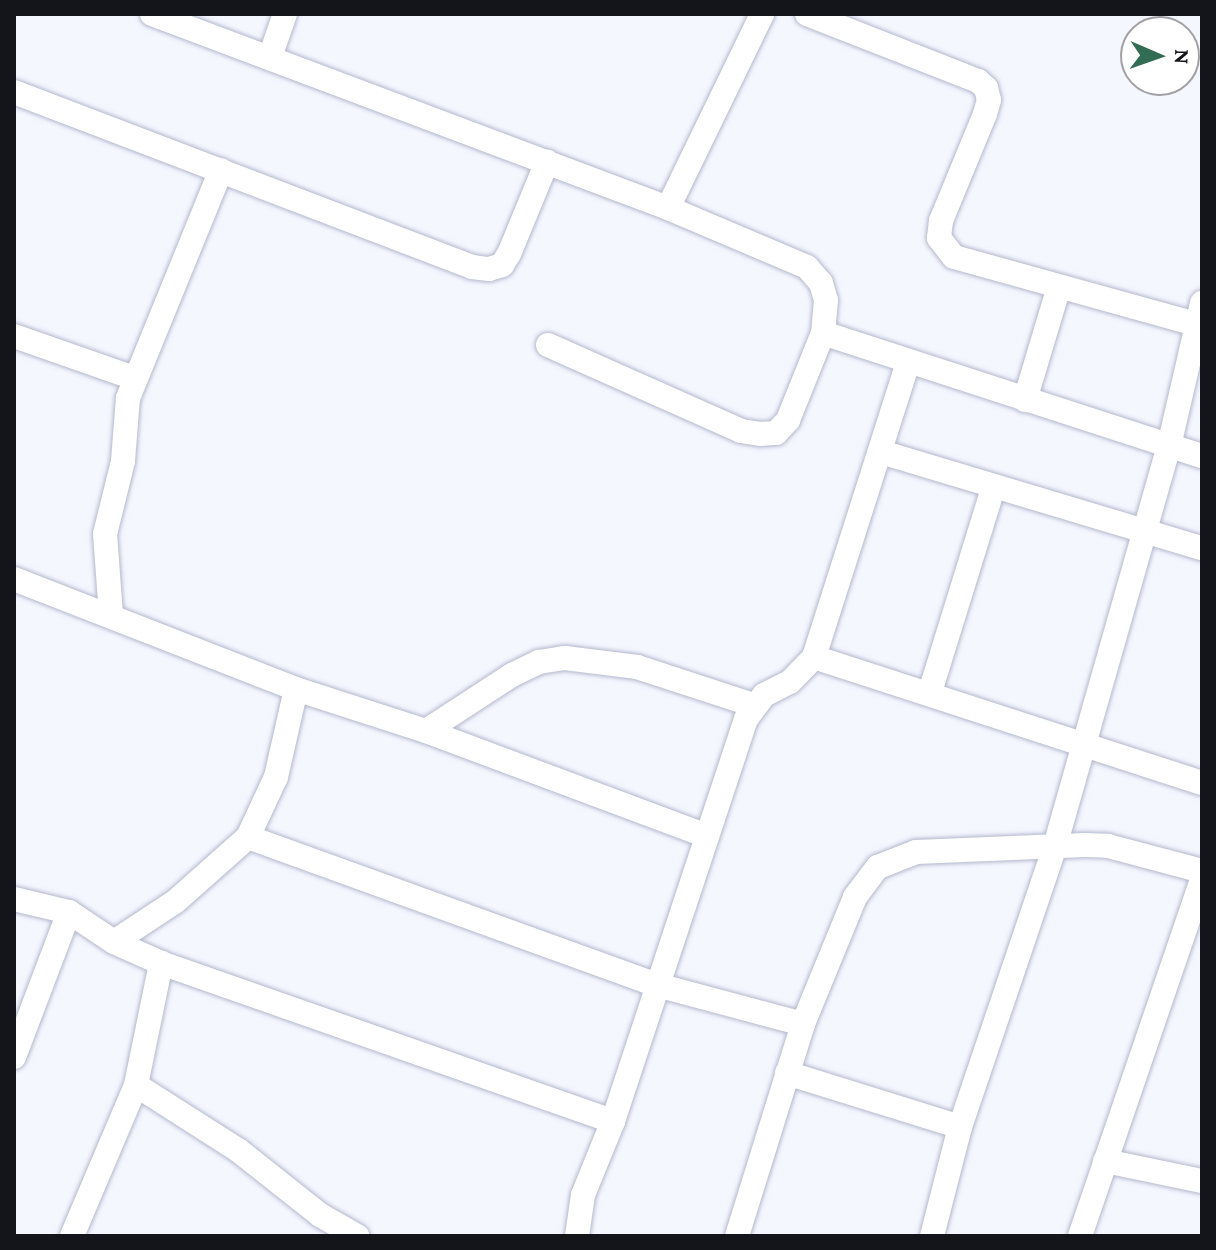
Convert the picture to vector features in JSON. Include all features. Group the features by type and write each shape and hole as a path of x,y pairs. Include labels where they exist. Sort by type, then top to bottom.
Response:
{"street":[{"path":"152,14 668,208 807,267 821,283 826,300 823,333 788,420 776,433 741,431 548,345"},
{"path":"270,57 285,14"},
{"path":"668,208 762,14"},
{"path":"807,14 978,81 986,88 989,100 985,114 941,221 939,238 954,257 1059,287 1200,318 1169,446 1055,846 960,1127 932,1236"},
{"path":"14,92 472,267 489,269 502,265 547,162"},
{"path":"111,615 105,534 123,461 128,398 221,170"},
{"path":"1025,400 1059,287"},
{"path":"823,333 1202,456"},
{"path":"14,336 134,378"},
{"path":"577,1236 583,1195 613,1121 753,705 804,672 814,657 908,362"},
{"path":"881,452 1202,548"},
{"path":"930,692 993,488"},
{"path":"14,579 296,689 426,731 707,836"},
{"path":"814,657 930,692 1202,783"},
{"path":"426,731 512,675 539,662 565,658 637,667 753,705"},
{"path":"114,942 176,901 248,837 276,777 296,689"},
{"path":"248,837 657,985 803,1024"},
{"path":"737,1236 803,1024 855,897 878,867 916,852 1108,846 1202,871"},
{"path":"1080,1236 1202,880"},
{"path":"14,899 69,912 114,942 161,963 613,1121"},
{"path":"14,1057 69,912"},
{"path":"72,1236 136,1085 161,963"},
{"path":"787,1073 960,1127"},
{"path":"136,1085 238,1150 320,1215 357,1236"},
{"path":"1105,1161 1202,1181"}]}
